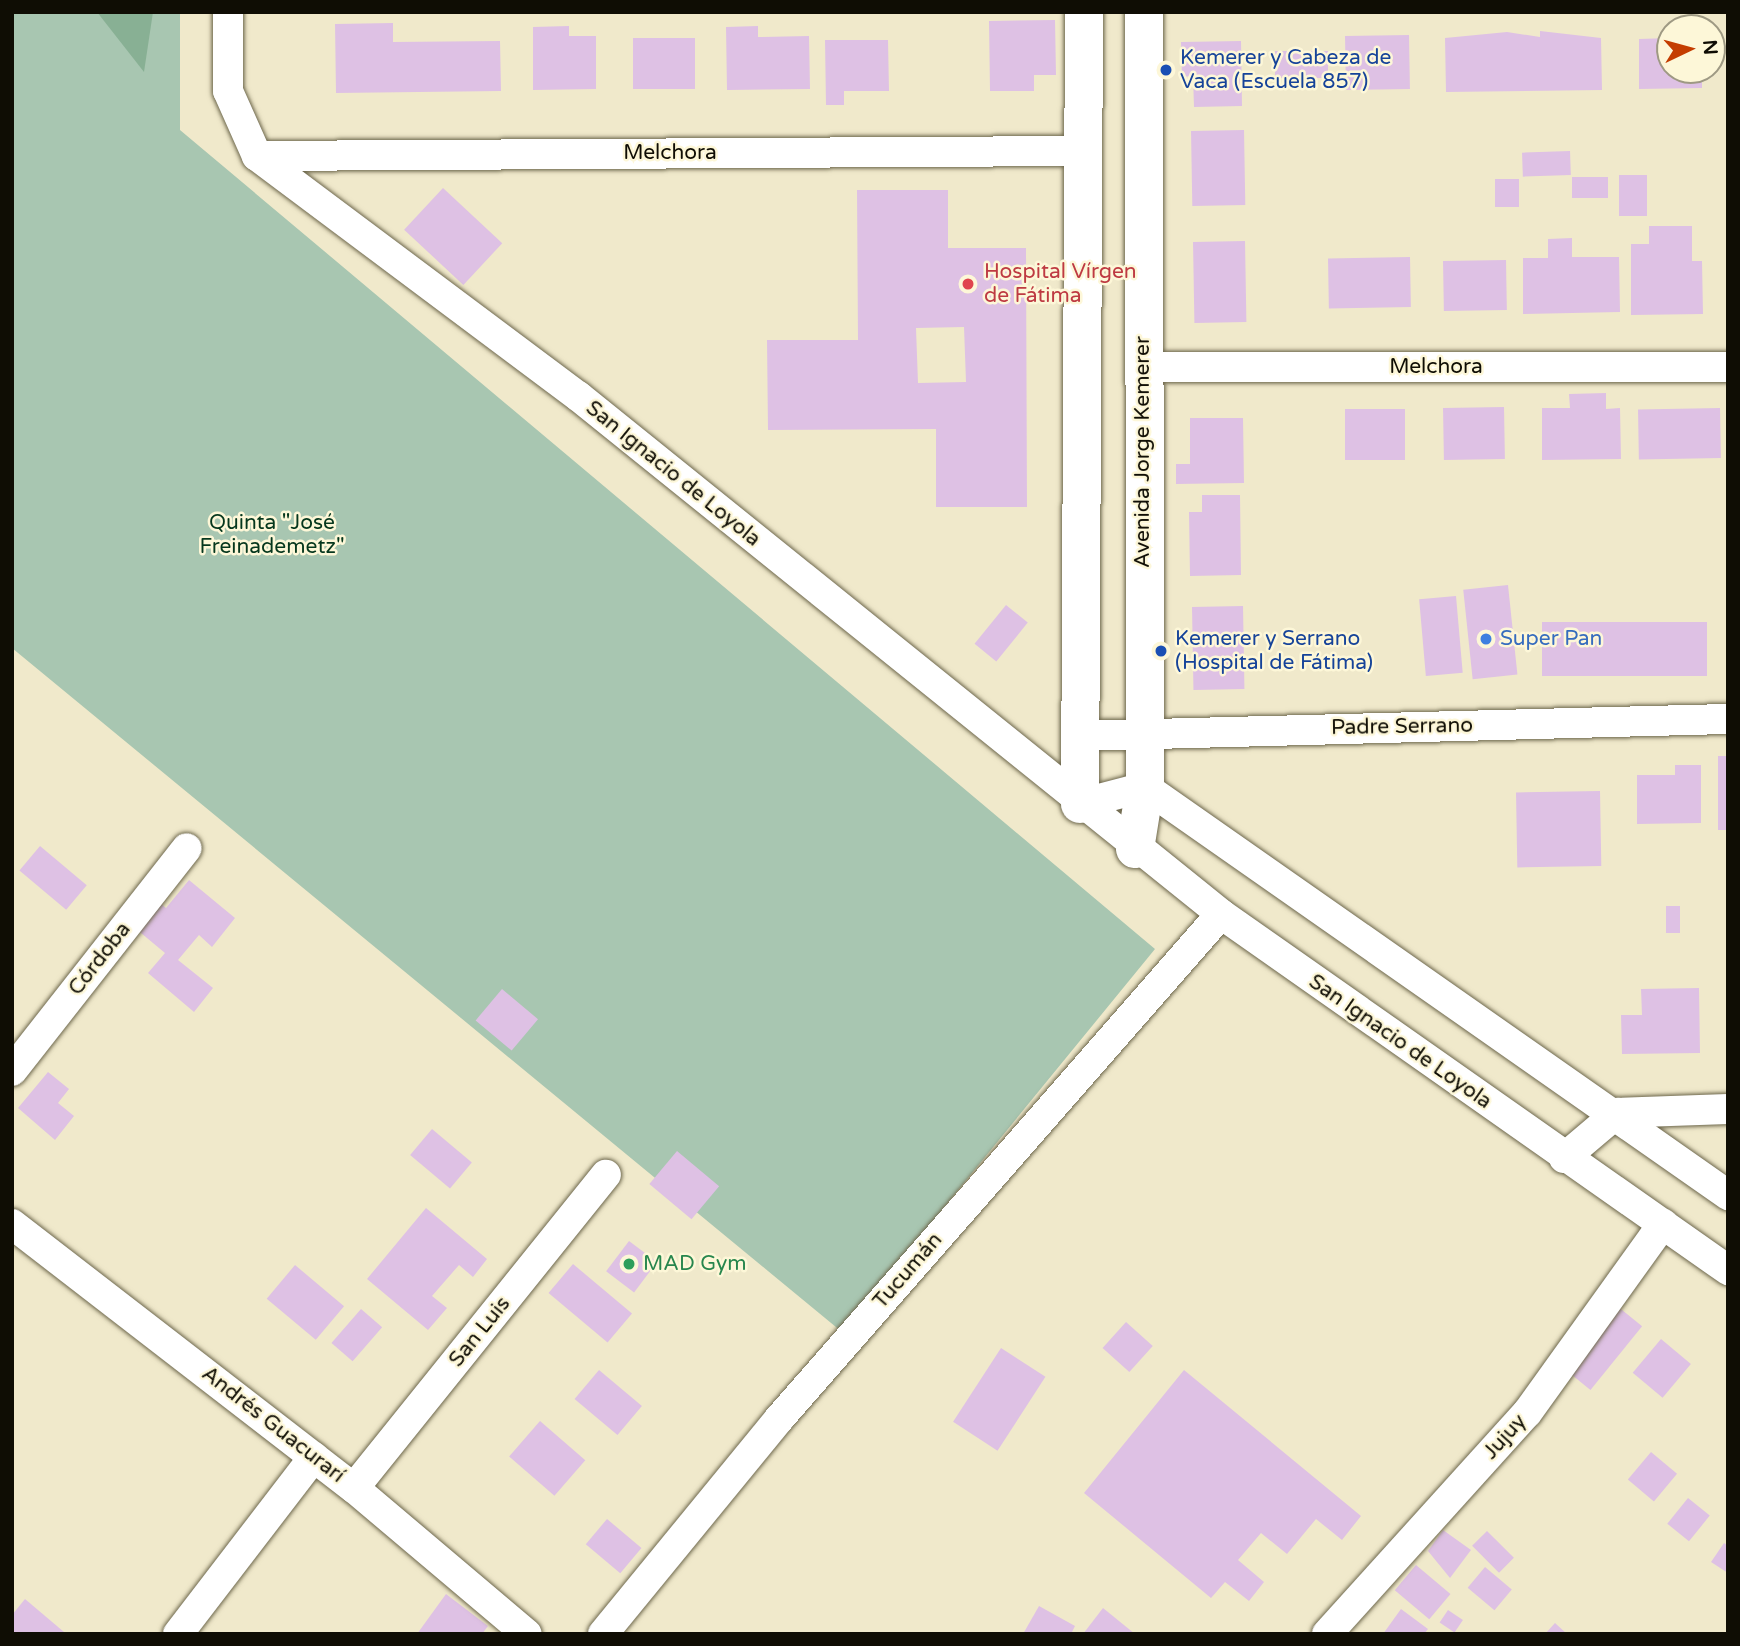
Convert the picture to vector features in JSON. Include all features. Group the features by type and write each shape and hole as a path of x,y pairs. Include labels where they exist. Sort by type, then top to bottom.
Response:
{"main road":[{"path":"1080,803 1077,736 1084,12"},
{"name":"Avenida Jorge Kemerer","path":"1135,849 1145,787 1144,12"}],"street":[{"path":"228,12 228,91 257,156"},
{"name":"Melchora","path":"257,156 1083,151"},
{"name":"San Ignacio de Loyola","path":"257,156 578,396 1135,849 1221,914 1564,1158 1728,1270"},
{"name":"Melchora","path":"1143,367 1728,367"},
{"name":"Padre Serrano","path":"1077,736 1728,719"},
{"path":"1080,803 1145,787 1617,1112 1728,1195"},
{"name":"Córdoba","path":"12,1071 187,848"},
{"name":"Tucumán","path":"603,1634 779,1419 1221,914"},
{"path":"1564,1158 1617,1112 1728,1109"},
{"name":"San Luis","path":"354,1488 606,1175"},
{"name":"Andrés Guacurarí","path":"12,1224 354,1488 527,1634"},
{"name":"Jujuy","path":"1327,1634 1527,1413 1663,1224"},
{"path":"178,1634 314,1457"}],"green space":[{"name":"Quinta \"José Freinademetz\"","path":"12,12 180,12 180,130 1155,949 842,1332 12,648"},
{"path":"97,12 153,12 144,72"}],"building":[{"path":"1055,20 1056,75 1034,75 1034,91 990,91 989,21"},
{"path":"393,23 393,42 500,41 501,91 336,93 335,24"},
{"path":"569,26 569,36 596,36 596,89 533,90 533,27"},
{"path":"758,26 758,37 809,36 810,89 727,90 726,27"},
{"path":"1540,31 1601,38 1602,90 1446,92 1445,38 1507,32 1540,37"},
{"path":"1409,35 1410,89 1346,90 1345,36"},
{"path":"633,38 695,38 695,89 633,89"},
{"path":"1656,38 1656,84 1702,84 1702,88 1639,89 1639,39"},
{"path":"825,40 888,40 889,91 844,91 844,105 826,105"},
{"path":"1241,41 1242,106 1194,107 1193,76 1182,77 1181,42"},
{"path":"1275,51 1328,51 1328,78 1275,78"},
{"path":"1244,130 1245,205 1192,206 1191,131"},
{"path":"1570,151 1571,175 1523,177 1522,153"},
{"path":"1619,175 1647,175 1647,216 1619,216"},
{"path":"1572,177 1608,177 1608,198 1572,198"},
{"path":"1495,179 1519,179 1519,207 1495,207"},
{"path":"443,188 502,243 463,285 404,230"},
{"path":"857,190 948,190 948,248 1026,248 1027,507 936,507 936,429 768,430 767,340 858,340","holes":["964,327 966,382 918,383 916,328"]},
{"path":"1649,226 1692,226 1692,261 1702,261 1703,314 1631,315 1631,244 1649,244"},
{"path":"1572,238 1572,257 1619,257 1620,312 1523,314 1523,258 1548,258 1548,239"},
{"path":"1245,241 1246,322 1194,323 1193,242"},
{"path":"1410,257 1411,307 1329,308 1328,258"},
{"path":"1506,260 1507,310 1444,311 1443,261"},
{"path":"1606,393 1606,409 1620,408 1621,459 1542,460 1542,408 1570,408 1569,394"},
{"path":"1504,407 1505,459 1444,460 1443,408"},
{"path":"1720,408 1721,458 1639,459 1638,409"},
{"path":"1345,409 1405,409 1405,460 1345,460"},
{"path":"1190,418 1243,418 1244,483 1176,484 1176,464 1190,464"},
{"path":"1202,495 1240,495 1241,575 1190,576 1189,512 1202,512"},
{"path":"1508,585 1517,675 1473,679 1463,590"},
{"path":"1456,596 1463,673 1426,676 1419,599"},
{"path":"1006,605 1028,623 996,661 975,644"},
{"path":"1243,606 1244,689 1193,690 1192,607"},
{"path":"1542,622 1707,622 1707,676 1542,676"},
{"path":"1718,756 1728,756 1728,830 1718,830"},
{"path":"1675,765 1701,765 1701,823 1637,824 1637,775 1675,775"},
{"path":"1600,791 1601,866 1517,867 1516,792"},
{"path":"40,846 87,885 66,910 19,871"},
{"path":"189,880 235,918 212,947 199,935 178,960 213,988 194,1012 148,973 165,953 135,928 158,901 166,908"},
{"path":"1666,906 1680,906 1680,933 1666,933"},
{"path":"1699,988 1700,1053 1622,1054 1621,1015 1642,1015 1641,989"},
{"path":"502,989 538,1019 512,1051 476,1020"},
{"path":"48,1072 69,1089 58,1103 74,1116 55,1140 18,1108"},
{"path":"432,1129 472,1162 450,1188 410,1155"},
{"path":"677,1151 719,1186 691,1219 649,1184"},
{"path":"426,1208 487,1259 473,1277 459,1265 432,1296 447,1308 428,1330 367,1279"},
{"path":"629,1241 657,1262 634,1292 606,1271"},
{"path":"573,1264 632,1313 608,1343 549,1293"},
{"path":"295,1265 344,1306 316,1340 267,1299"},
{"path":"1611,1301 1642,1326 1590,1390 1559,1365"},
{"path":"361,1309 382,1327 353,1361 331,1343"},
{"path":"1126,1322 1153,1346 1129,1372 1103,1348"},
{"path":"1661,1339 1691,1364 1663,1398 1633,1373"},
{"path":"1001,1348 1045,1377 998,1451 953,1422"},
{"path":"599,1370 642,1406 617,1435 575,1399"},
{"path":"1184,1370 1361,1516 1342,1540 1316,1519 1287,1554 1261,1533 1238,1560 1264,1582 1249,1601 1225,1582 1211,1598 1084,1493"},
{"path":"540,1421 585,1460 554,1496 509,1456"},
{"path":"1651,1452 1677,1474 1654,1501 1628,1480"},
{"path":"1688,1498 1710,1516 1689,1541 1667,1524"},
{"path":"607,1519 641,1548 620,1573 586,1544"},
{"path":"1443,1530 1471,1550 1450,1578 1428,1551"},
{"path":"1487,1531 1514,1558 1499,1573 1472,1546"},
{"path":"1724,1543 1728,1546 1728,1573 1711,1562"},
{"path":"1416,1565 1450,1594 1429,1619 1395,1590"},
{"path":"1485,1567 1512,1589 1494,1610 1468,1588"},
{"path":"446,1594 488,1626 482,1634 417,1634"},
{"path":"25,1599 64,1632 12,1634 12,1615"},
{"path":"1039,1606 1075,1626 1071,1634 1023,1634"},
{"path":"1103,1608 1135,1634 1083,1634"},
{"path":"1401,1609 1428,1629 1424,1634 1383,1634"},
{"path":"1448,1610 1463,1620 1455,1633 1440,1622"},
{"path":"1555,1623 1567,1634 1545,1634"}],"place":[{"name":"Kemerer y Cabeza de Vaca (Escuela 857)","path":"1166,70"},
{"name":"Hospital Vírgen de Fátima","path":"968,284"},
{"name":"Super Pan","path":"1486,639"},
{"name":"Kemerer y Serrano (Hospital de Fátima)","path":"1161,651"},
{"name":"MAD Gym","path":"629,1264"}]}
